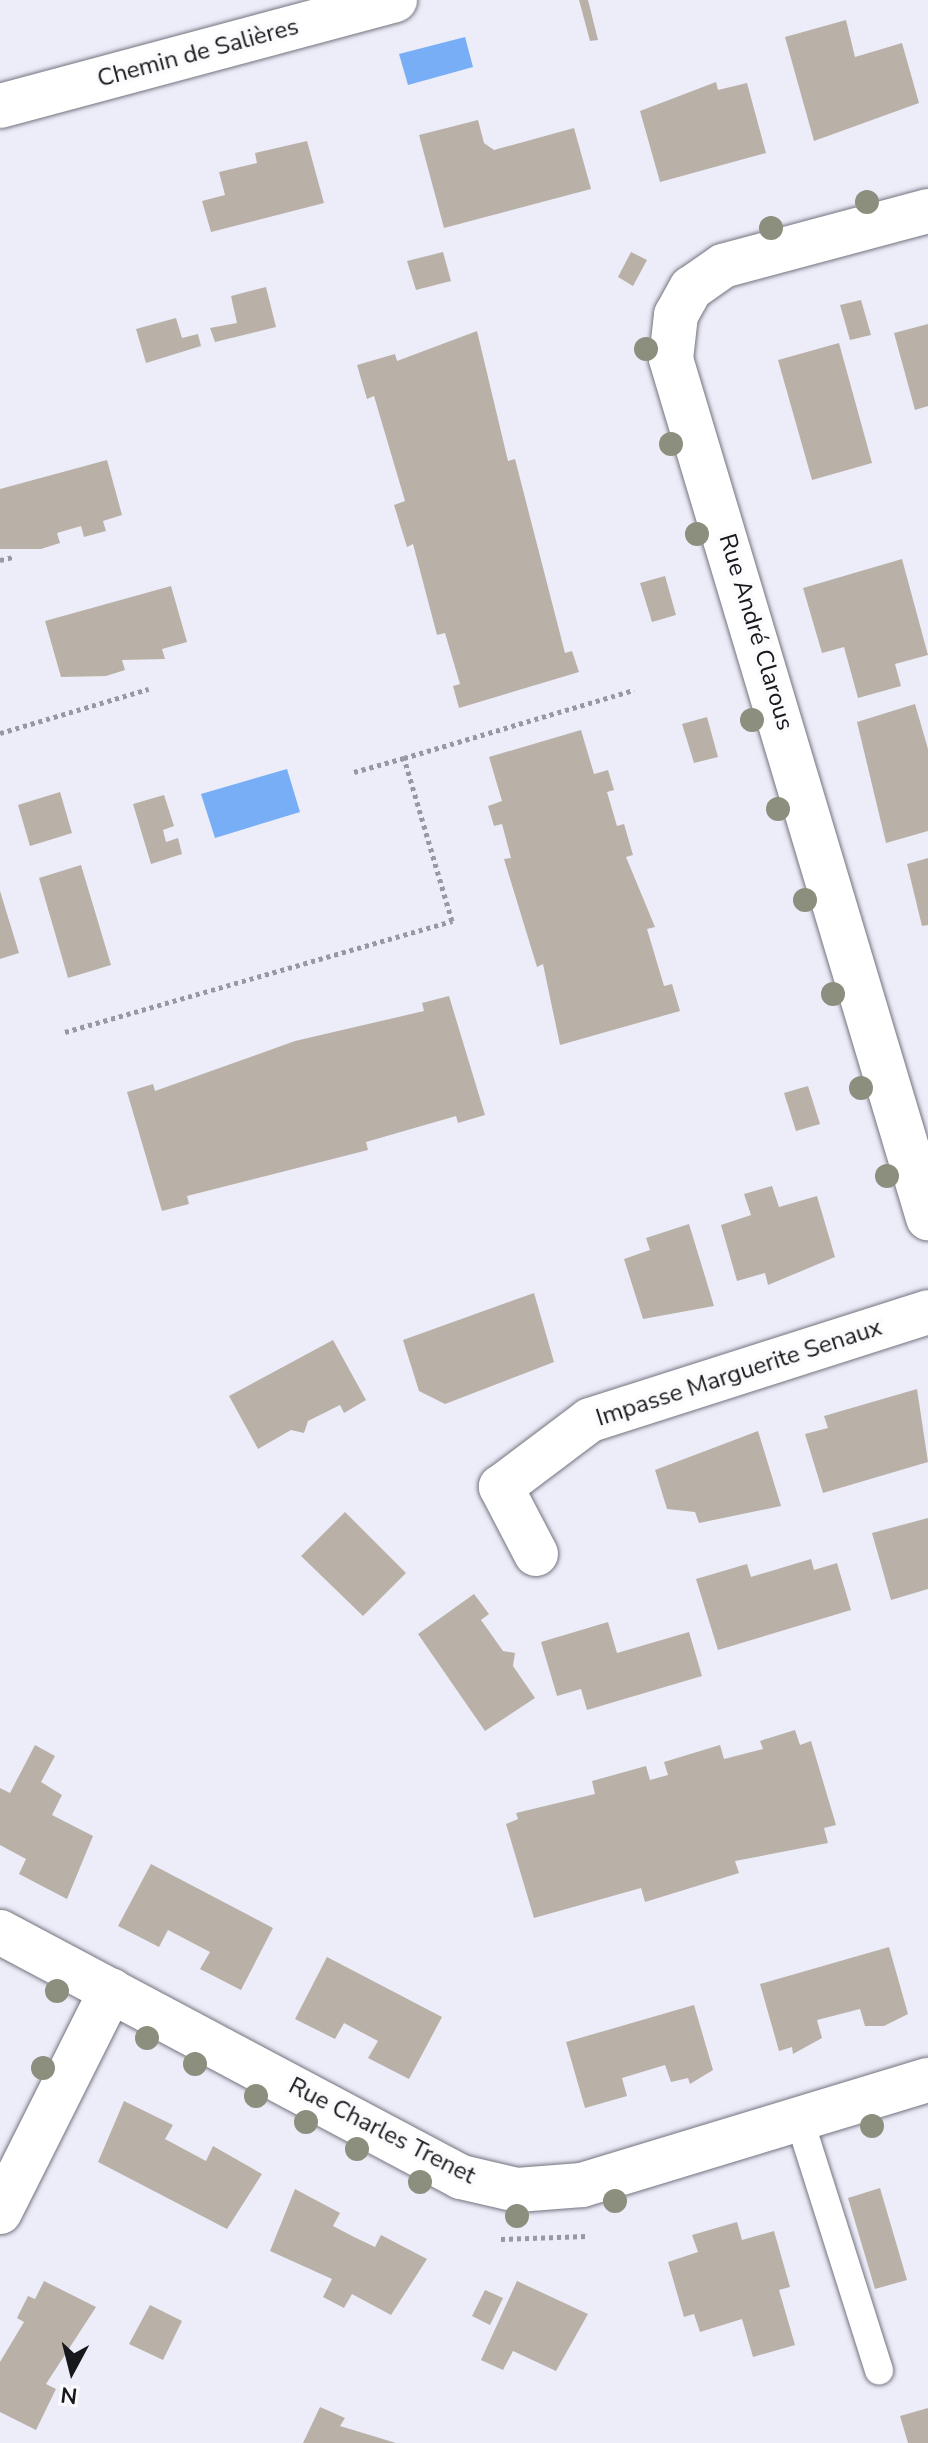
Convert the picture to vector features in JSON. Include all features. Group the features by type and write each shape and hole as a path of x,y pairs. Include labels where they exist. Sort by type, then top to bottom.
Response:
{"street":[{"name":"Chemin de Salières","path":"0,106 395,0"},
{"name":"Rue André Clarous","path":"928,211 723,266 691,288 676,315 671,359 928,1218"},
{"name":"Impasse Marguerite Senaux","path":"536,1554 501,1487 590,1420 928,1312"},
{"name":"Rue Charles Trenet","path":"0,1932 461,2177 517,2190 582,2185 798,2115 928,2080"},
{"path":"0,2212 111,1990"}],"lane":[{"path":"798,2115 879,2370"}],"path":[{"path":"0,560 13,557"},
{"path":"0,733 149,689"},
{"path":"354,772 634,690"},
{"path":"65,1032 452,921 404,758"}],"water":[{"path":"465,37 473,67 408,85 399,54"},
{"path":"287,769 300,812 215,838 201,794"}],"building":[{"path":"579,0 588,0 598,40 590,41"},
{"path":"846,20 855,57 902,43 919,103 814,141 785,37"},
{"path":"716,82 718,90 747,83 766,153 660,182 640,111"},
{"path":"478,120 484,143 494,150 574,128 591,189 444,228 419,135"},
{"path":"307,141 324,203 211,232 202,201 225,195 219,172 257,163 255,153"},
{"path":"443,252 451,281 416,290 407,261"},
{"path":"631,252 647,260 633,286 618,277"},
{"path":"266,287 276,327 215,342 210,328 237,323 231,296"},
{"path":"861,300 871,335 850,340 840,305"},
{"path":"176,318 182,338 198,334 201,346 146,363 136,329"},
{"path":"928,324 928,406 915,410 894,333"},
{"path":"477,331 508,461 515,459 565,653 572,651 579,672 459,708 453,686 460,684 445,633 437,635 413,544 407,547 394,505 405,501 374,396 367,399 357,365 395,354 397,361"},
{"path":"839,343 872,463 812,480 778,360"},
{"path":"107,460 122,515 103,521 106,531 84,537 81,526 57,533 60,543 41,549 0,549 0,489"},
{"path":"902,559 928,655 895,664 901,686 858,698 844,647 822,653 803,588"},
{"path":"665,576 676,615 652,622 640,583"},
{"path":"171,586 187,642 162,649 165,659 122,660 125,670 106,676 61,677 45,621"},
{"path":"915,704 928,749 928,831 886,843 857,722"},
{"path":"707,717 718,757 694,763 682,724"},
{"path":"581,730 594,774 608,770 614,790 607,792 617,826 624,824 633,855 626,857 655,927 647,929 664,986 672,984 680,1011 560,1045 543,964 537,967 504,859 511,858 502,824 494,826 488,806 502,801 489,757"},
{"path":"60,792 72,833 30,846 18,805"},
{"path":"164,795 174,826 163,830 166,842 178,838 182,854 151,864 133,804"},
{"path":"928,858 928,925 922,926 907,864"},
{"path":"81,865 111,965 68,978 39,878"},
{"path":"0,891 19,953 0,959"},
{"path":"449,996 485,1115 458,1123 456,1116 366,1142 368,1150 187,1196 189,1204 162,1211 127,1092 153,1084 155,1091 295,1041 424,1011 422,1003"},
{"path":"808,1086 820,1124 796,1131 784,1093"},
{"path":"772,1186 779,1207 817,1196 835,1257 768,1285 765,1273 737,1281 721,1225 751,1215 744,1194"},
{"path":"689,1224 714,1306 643,1319 624,1259 650,1250 646,1238"},
{"path":"534,1293 554,1362 445,1404 419,1391 403,1340"},
{"path":"333,1340 366,1400 344,1413 340,1405 308,1421 304,1433 291,1430 258,1449 229,1396"},
{"path":"917,1389 928,1462 823,1493 805,1434 828,1428 824,1416"},
{"path":"758,1431 781,1506 699,1523 695,1512 667,1509 655,1470"},
{"path":"345,1512 406,1573 363,1616 301,1556"},
{"path":"928,1518 928,1589 891,1600 872,1533"},
{"path":"811,1559 814,1570 837,1563 851,1610 718,1650 696,1579 747,1564 751,1577"},
{"path":"474,1594 489,1614 481,1620 503,1651 515,1653 513,1666 535,1698 485,1731 418,1634"},
{"path":"608,1622 617,1653 689,1632 702,1676 587,1710 581,1689 557,1696 541,1642"},
{"path":"795,1730 800,1745 811,1741 836,1825 824,1828 828,1843 735,1861 739,1873 645,1902 641,1888 534,1918 506,1824 518,1819 516,1813 595,1794 592,1781 646,1766 650,1780 668,1775 664,1762 720,1745 724,1759 763,1749 760,1741"},
{"path":"35,1745 55,1756 41,1782 62,1795 52,1815 93,1836 67,1899 19,1874 26,1859 0,1845 0,1788 10,1793"},
{"path":"151,1864 273,1928 241,1990 200,1969 210,1952 168,1930 159,1947 118,1926"},
{"path":"889,1947 908,2014 884,2026 865,2026 860,2009 817,2020 822,2038 793,2054 792,2047 779,2051 760,1984"},
{"path":"327,1957 442,2017 409,2079 368,2058 378,2041 344,2023 335,2039 295,2019"},
{"path":"694,2005 713,2070 690,2084 688,2078 671,2082 665,2065 622,2078 627,2096 585,2108 566,2042"},
{"path":"124,2101 173,2125 165,2139 206,2161 213,2146 262,2174 227,2229 98,2162"},
{"path":"880,2188 907,2280 875,2289 848,2198"},
{"path":"295,2189 340,2213 333,2226 375,2247 381,2235 427,2259 391,2315 352,2294 344,2308 323,2297 332,2279 270,2251"},
{"path":"737,2222 742,2240 774,2231 790,2287 779,2290 795,2345 753,2357 742,2319 700,2332 694,2314 684,2317 668,2262 698,2252 692,2235"},
{"path":"44,2281 96,2307 46,2384 56,2389 36,2430 0,2412 0,2362 24,2322 17,2318 28,2296 35,2299"},
{"path":"517,2281 588,2314 556,2371 513,2351 503,2370 481,2360"},
{"path":"485,2290 503,2298 490,2325 472,2316"},
{"path":"150,2305 182,2321 163,2360 129,2344"},
{"path":"320,2407 345,2418 340,2426 396,2443 303,2443"},
{"path":"928,2408 928,2443 908,2443 900,2416"}]}
